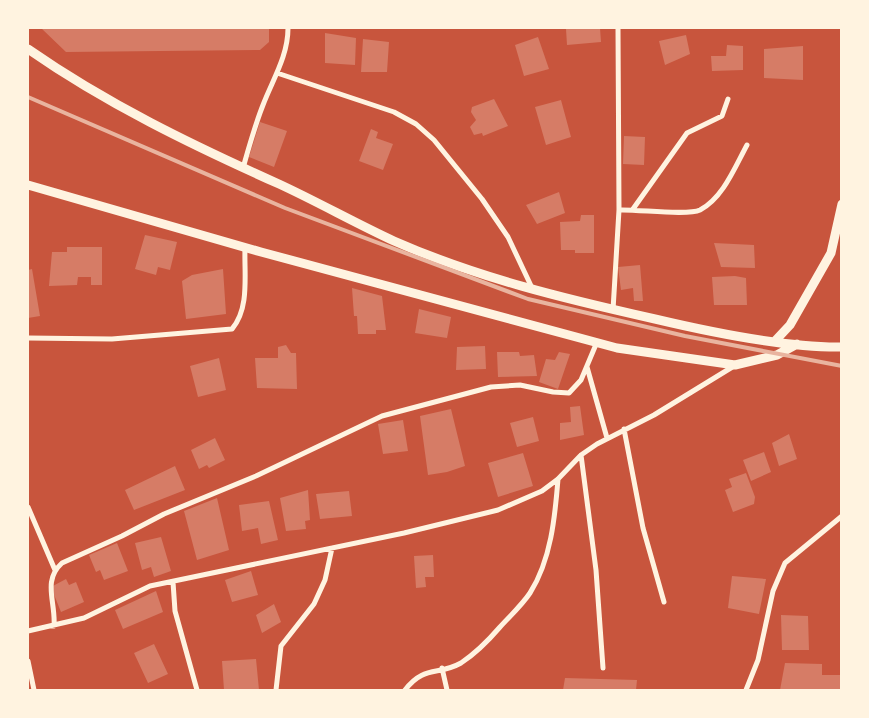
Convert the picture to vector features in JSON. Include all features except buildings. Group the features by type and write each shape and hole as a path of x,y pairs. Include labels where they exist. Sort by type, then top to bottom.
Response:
{"street":[{"path":"243,168 256,123 277,73 288,40 288,28"},
{"path":"614,310 619,210 618,28"},
{"path":"28,49 102,97 189,144 394,241 480,274 534,290 696,328 796,344 842,347"},
{"path":"277,73 394,112 416,124 434,140 482,199 508,237 534,290"},
{"path":"633,209 687,132 722,116 728,99"},
{"path":"619,210 698,211 711,202 724,187 747,145"},
{"path":"28,185 245,248 596,342 626,349 735,365"},
{"path":"775,341 790,325 831,253 842,204"},
{"path":"28,338 112,339 232,328 239,321 243,309 245,248"},
{"path":"54,626 55,614 49,589 55,570 62,563 122,536 164,514 256,476 382,416 491,387 520,385 553,392 569,393 579,384 596,342"},
{"path":"28,631 84,618 150,586 426,529 498,510 527,498 558,479 581,455 607,438 654,415 735,365 777,355 796,344"},
{"path":"587,367 607,438"},
{"path":"624,429 642,528 664,602"},
{"path":"581,455 596,570 603,668"},
{"path":"405,690 413,679 426,672 454,666 473,655 530,594 540,575 545,558 552,529 558,479"},
{"path":"28,507 55,570"},
{"path":"746,690 758,660 773,591 785,563 842,516"},
{"path":"276,690 281,646 314,604 325,580 332,548"},
{"path":"173,582 175,611 197,690"},
{"path":"28,662 34,690"},
{"path":"442,668 447,690"}],"railway":[{"path":"28,97 285,208 528,299 685,336 842,366"}]}
